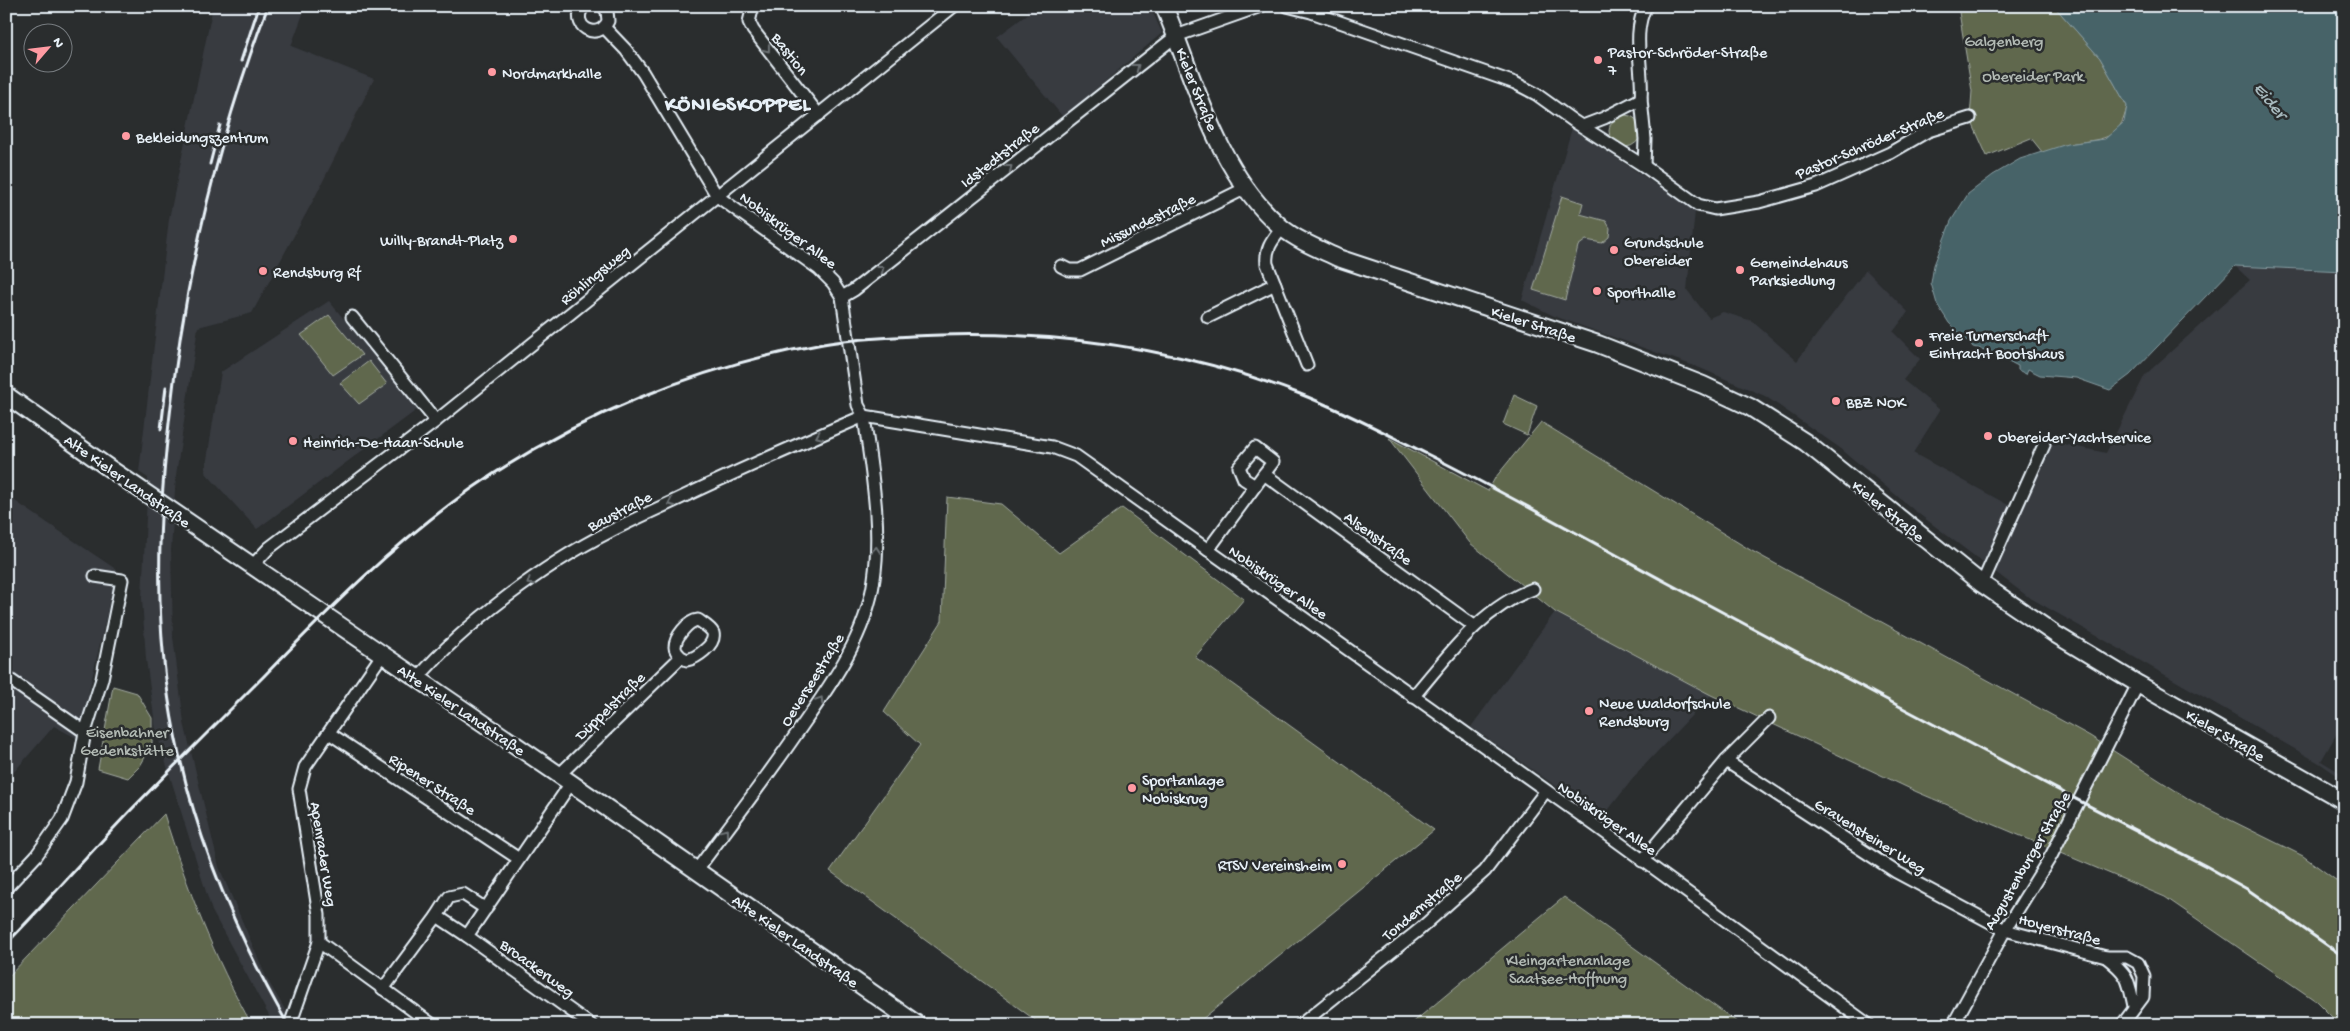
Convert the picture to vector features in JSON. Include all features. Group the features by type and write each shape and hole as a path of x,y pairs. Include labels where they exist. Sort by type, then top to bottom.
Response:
{"main road":[{"name":"Kieler Straße","path":"1164,6 1210,121 1229,161 1263,210 1282,228 1298,239 1338,258 1598,344 1702,385 1750,408 1805,442 1982,584 2055,634 2138,684 2344,801"},
{"name":"Alte Kieler Landstraße","path":"6,394 252,566 565,779 696,871 898,1019 918,1025"}],"street":[{"path":"581,7 579,21 584,28 592,32 604,27 608,16 603,6"},
{"name":"Bastion","path":"753,6 749,22 753,30 819,115"},
{"name":"Röhlingsweg","path":"252,566 269,548 436,421 954,6"},
{"path":"1176,36 1261,6"},
{"name":"Pastor-Schröder-Straße","path":"1287,6 1317,10 1515,83 1536,94 1698,204 1715,209 1725,209 1759,202 1816,186 1890,152 1928,131 1970,118"},
{"path":"1644,166 1646,139 1641,99 1643,84 1640,27 1646,6"},
{"path":"604,27 626,50 643,73 717,196"},
{"name":"Idstedtstraße","path":"842,297 862,284 1176,36"},
{"path":"1583,126 1604,118 1641,99"},
{"name":"Missundestraße","path":"1061,266 1069,270 1080,270 1246,188"},
{"name":"Nobiskrüger Allee","path":"717,196 819,269 833,283 842,297 858,405 864,416 1052,447 1076,456 1642,860 1869,1025"},
{"path":"1282,228 1270,244 1266,254 1275,284 1307,365"},
{"path":"1208,317 1275,284"},
{"path":"352,317 436,421"},
{"name":"Baustraße","path":"418,679 440,653 504,600 539,575 607,533 731,474 864,416"},
{"name":"Oeverseestraße","path":"696,871 768,776 816,706 846,659 862,626 874,579 877,540 875,501 864,416"},
{"path":"1982,584 2044,445"},
{"path":"1208,550 1273,462 1255,448 1239,467 1244,479 1255,486"},
{"name":"Alsenstraße","path":"1264,474 1474,626"},
{"path":"6,888 36,856 62,819 76,782 85,732 102,678 122,580 95,576"},
{"path":"1413,697 1474,626 1512,597 1534,589"},
{"name":"Apenrader Weg","path":"290,1025 319,942 319,915 299,789 305,767 382,655"},
{"name":"Düppelstraße","path":"565,779 681,657"},
{"path":"6,677 85,732"},
{"name":"Augustenburger Straße","path":"1954,1025 2004,930 2051,856 2138,684"},
{"path":"1642,860 1726,761 1769,718"},
{"name":"Ripener Straße","path":"329,733 519,859"},
{"name":"Gravensteiner Weg","path":"1726,761 1896,872 2004,930"},
{"path":"467,936 519,859 565,779"},
{"name":"Tondernstraße","path":"1300,1025 1420,929 1485,871 1545,792"},
{"path":"383,989 449,897 463,894 486,909"},
{"name":"Broackerweg","path":"437,916 591,1025"},
{"name":"Hoyerstraße","path":"2004,930 2106,957 2127,957 2138,963 2144,976 2143,997 2134,1006 2122,1025"},
{"path":"319,942 433,1025"},
{"name":"Hoyerstraße","path":"2106,957 2121,968 2128,978 2134,1006"}],"shaded area":[{"path":"210,6 306,6 291,46 374,79 315,197 252,313 198,327 176,475 171,550 173,637 184,723 219,867 267,979 294,1025 274,1025 212,911 156,731 146,659 142,598 148,478 139,472 169,219 212,11"},
{"path":"1024,6 1150,6 1162,33 1063,117 997,37 1029,13"},
{"path":"1572,128 1695,211 1687,290 1709,318 1723,312 1752,321 1797,361 1866,270 1908,312 1893,332 1920,359 1903,380 1940,410 1913,453 2010,506 2044,440 2106,453 2145,375 2250,280 2235,266 2344,271 2344,721 2321,761 2344,775 2344,780 2321,764 2027,596 1915,511 1840,448 1765,396 1700,368 1554,316 1522,300"},
{"name":"Heinrich-De-Haan-Schule","path":"329,301 418,409 257,529 205,472 221,372"},
{"path":"9,497 117,570 78,739 54,726 6,781 6,502"},
{"name":"Neue Waldorfschule Rendsburg","path":"1555,612 1711,695 1638,772 1602,818 1471,727"}],"green space":[{"name":"Obereider Park","path":"1958,6 2054,6 2100,58 2127,106 2119,127 2107,137 2066,145 2043,153 2031,138 1987,156 1970,118 1972,91"},
{"path":"1625,115 1631,116 1636,120 1640,125 1640,137 1636,142 1631,146 1625,147 1619,146 1614,142 1610,137 1609,131 1610,125 1614,120 1619,116"},
{"path":"1562,196 1583,203 1580,214 1606,221 1610,228 1609,237 1602,243 1586,240 1578,246 1565,300 1533,290"},
{"path":"329,315 362,355 333,375 301,335"},
{"path":"369,361 387,384 359,404 340,383"},
{"path":"1514,395 1537,406 1527,435 1503,424"},
{"path":"1541,422 1752,551 2090,736 2192,801 2303,856 2344,886 2344,1025 2340,1025 2316,1001 2165,897 1917,792 1711,695 1555,612 1470,543 1389,438 1488,491 1495,478"},
{"name":"Sportanlage Nobiskrug","path":"947,497 1001,504 1059,553 1122,508 1244,599 1195,657 1434,830 1195,1025 1042,1025 830,871 920,745 884,712 942,621"},
{"name":"Eisenbahner Gedenkstätte","path":"113,686 137,693 152,718 152,745 140,766 128,778 98,769"},
{"path":"164,814 202,922 225,974 252,1025 6,1025 6,979"},
{"name":"Kleingartenanlage Saatsee-Hoffnung","path":"1564,897 1737,1022 1741,1025 1410,1025"}],"water":[{"name":"Eider","path":"2054,6 2344,6 2344,271 2235,266 2130,375 2110,390 2076,378 2040,375 2028,369 2026,374 2018,370 2018,366 1989,351 1973,347 1949,323 1937,304 1931,283 1934,265 1951,221 1968,194 1993,175 2020,159 2067,144 2105,139 2124,122 2127,106 2100,58"}],"railway":[{"path":"241,61 259,6"},
{"path":"268,6 233,108 218,159 193,264 175,370 169,423 162,501 160,579 161,618 168,696 183,773 206,848 220,884 251,956 288,1025"},
{"path":"210,164 220,125"},
{"path":"6,944 128,813 362,578 443,510 511,463 595,417 639,398 730,366 776,354 834,342 867,339 912,336 1011,335 1109,344 1206,364 1253,377 1300,394 1380,430 1546,516 1934,725 2206,866 2247,889 2344,957"},
{"path":"161,429 166,387"}],"place":[{"name":"Pastor-Schröder-Straße 7","path":"1598,60"},
{"name":"Nordmarkhalle","path":"492,72"},
{"name":"Bekleidungszentrum","path":"126,136"},
{"name":"Willy-Brandt-Platz","path":"513,239"},
{"name":"Grundschule Obereider","path":"1614,250"},
{"name":"Gemeindehaus Parksiedlung","path":"1740,270"},
{"name":"Rendsburg Rf","path":"263,271"},
{"name":"Sporthalle","path":"1597,291"},
{"name":"Freie Turnerschaft Eintracht Bootshaus","path":"1919,343"},
{"name":"BBZ NOK","path":"1836,401"},
{"name":"Obereider-Yachtservice","path":"1988,436"},
{"name":"Heinrich-De-Haan-Schule","path":"293,441"},
{"name":"Neue Waldorfschule Rendsburg","path":"1589,711"},
{"name":"Sportanlage Nobiskrug","path":"1132,788"},
{"name":"RTSV Vereinsheim","path":"1342,864"}],"district":[{"name":"KÖNIGSKOPPEL","path":"738,103"}],"park label":[{"name":"Galgenberg","path":"2004,40"}]}
